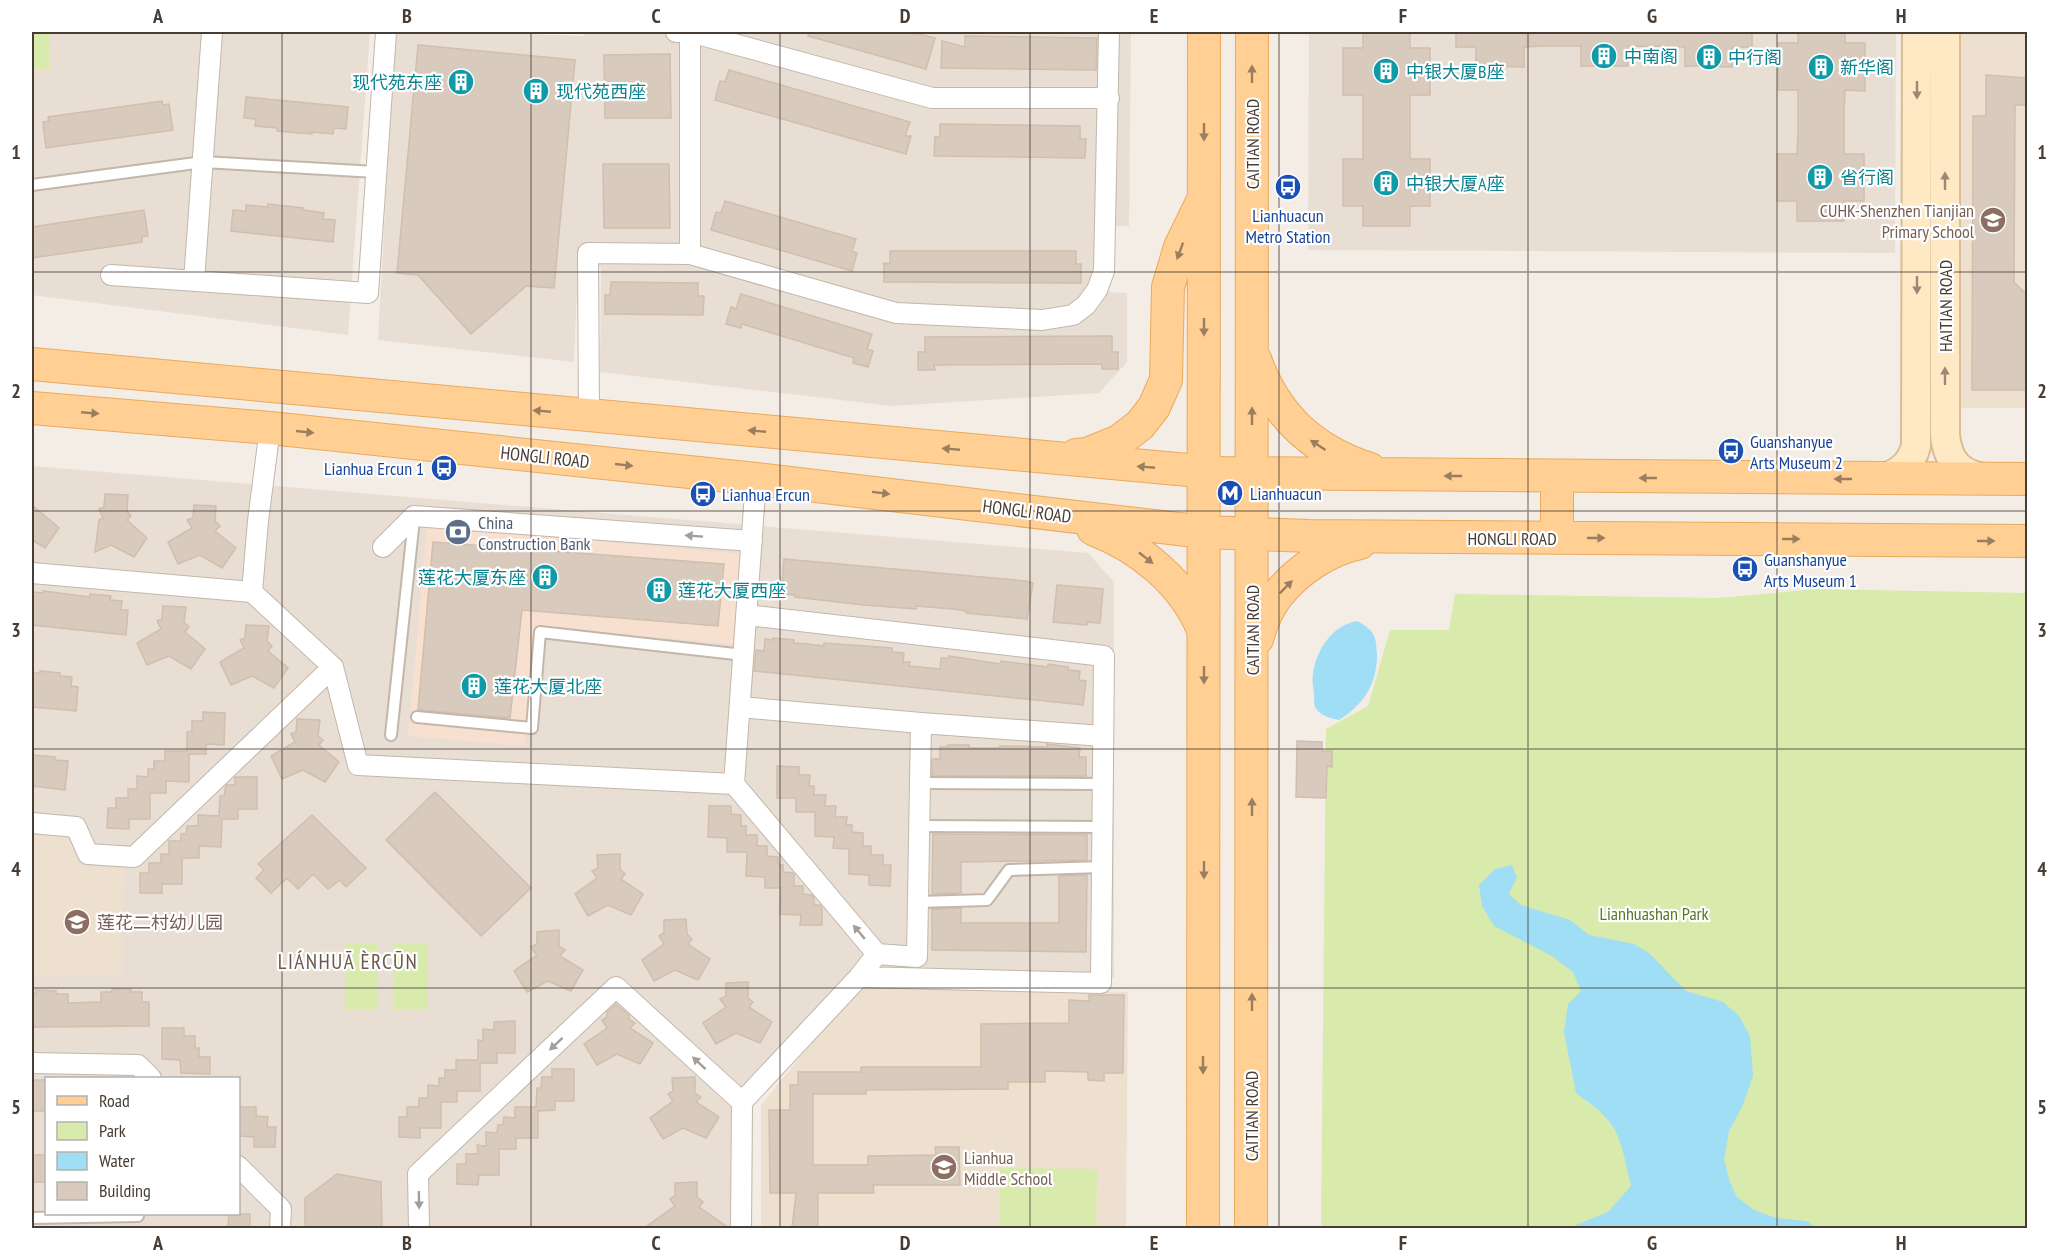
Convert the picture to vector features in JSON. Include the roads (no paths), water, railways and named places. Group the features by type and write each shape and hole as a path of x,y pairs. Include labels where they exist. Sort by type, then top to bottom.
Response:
{"main road":[{"path":"1203,1228 1204,32"},
{"name":"CAITIAN ROAD","path":"1251,1228 1252,32"},
{"path":"1024,456 1087,454 1119,441 1140,424 1154,407 1166,380 1168,287 1180,247 1204,198"},
{"path":"1252,349 1260,372 1277,402 1296,428 1310,441 1355,464 1384,472 1412,476"},
{"path":"32,364 1204,472 1412,476 2028,479"},
{"name":"HONGLI ROAD","path":"32,408 270,428 756,479 1204,532 1390,537 2028,541"},
{"path":"837,488 842,439"},
{"path":"1557,477 1557,538"},
{"path":"1035,512 1092,528 1140,554 1177,586 1194,611 1204,632"},
{"path":"1252,657 1260,627 1276,596 1294,578 1321,558 1349,545 1390,537"}],"street":[{"path":"194,281 212,32"},
{"path":"111,275 368,293 386,32"},
{"path":"676,32 690,32 932,98 1109,98"},
{"path":"690,32 690,254"},
{"path":"589,415 588,253 690,254 896,313 1042,320 1073,315 1086,305 1097,290 1104,271 1109,32"},
{"name":"HAITIAN ROAD","path":"1875,479 1891,476 1904,468 1910,462 1916,446 1917,32"},
{"name":"HAITIAN ROAD","path":"1946,32 1945,435 1948,453 1958,467 1973,475 1994,479"},
{"path":"252,592 270,428"},
{"path":"756,479 734,784 877,954 917,957 921,723"},
{"path":"383,547 414,516 753,541"},
{"path":"32,573 252,592 333,667 341,698"},
{"path":"747,615 1104,656 1101,983 859,977"},
{"path":"333,667 358,765 734,784"},
{"path":"32,822 76,827 88,854 134,857 333,667"},
{"path":"740,707 1103,736"},
{"path":"741,1228 742,1102 859,977 877,954"},
{"path":"419,1228 418,1174 616,987 742,1102"},
{"path":"32,1063 138,1065 150,1077"},
{"path":"240,1168 280,1209 280,1228"}],"lane":[{"path":"32,185 203,162 376,172"},
{"path":"392,735 414,516"},
{"path":"417,717 532,728 540,632 744,655"},
{"path":"920,783 1102,784"},
{"path":"919,826 1102,827"},
{"path":"918,902 987,900 1009,870 1102,867"},
{"path":"32,1218 87,1223 138,1216"}],"water":[{"path":"1358,621 1372,632 1375,638 1376,666 1371,685 1362,701 1339,720 1322,715 1315,707 1313,674 1318,656 1327,640 1341,627"},
{"path":"1512,865 1517,877 1509,894 1521,905 1570,920 1589,935 1634,944 1649,953 1686,991 1723,1002 1739,1016 1750,1036 1753,1076 1742,1107 1729,1131 1724,1159 1729,1179 1736,1196 1754,1210 1776,1218 1806,1221 1817,1228 1569,1228 1608,1212 1631,1186 1615,1130 1595,1107 1576,1093 1564,1032 1568,1004 1581,991 1573,972 1552,956 1494,926 1482,906 1479,885 1495,869"}],"place":[{"name":"中南阁","path":"1604,56"},
{"name":"中行阁","path":"1709,57"},
{"name":"新华阁","path":"1821,67"},
{"name":"中银大厦B座","path":"1386,71"},
{"name":"现代苑东座","path":"461,82"},
{"name":"现代苑西座","path":"536,91"},
{"name":"省行阁","path":"1820,177"},
{"name":"中银大厦A座","path":"1386,183"},
{"name":"Lianhuacun Metro Station","path":"1288,187"},
{"name":"CUHK-Shenzhen Tianjian Primary School","path":"1993,220"},
{"name":"Guanshanyue Arts Museum 2","path":"1731,451"},
{"name":"Lianhua Ercun 1","path":"444,468"},
{"name":"Lianhuacun","path":"1230,493"},
{"name":"Lianhua Ercun","path":"703,494"},
{"name":"China Construction Bank","path":"458,532"},
{"name":"Guanshanyue Arts Museum 1","path":"1745,569"},
{"name":"莲花大厦东座","path":"545,577"},
{"name":"莲花大厦西座","path":"659,590"},
{"name":"莲花大厦北座","path":"474,686"},
{"name":"莲花二村幼儿园","path":"77,922"},
{"name":"Lianhua Middle School","path":"944,1167"}],"district":[{"name":"LIÁNHUĀ ÈRCŪN","path":"348,961"}],"park label":[{"name":"Lianhuashan Park","path":"1654,913"}]}
